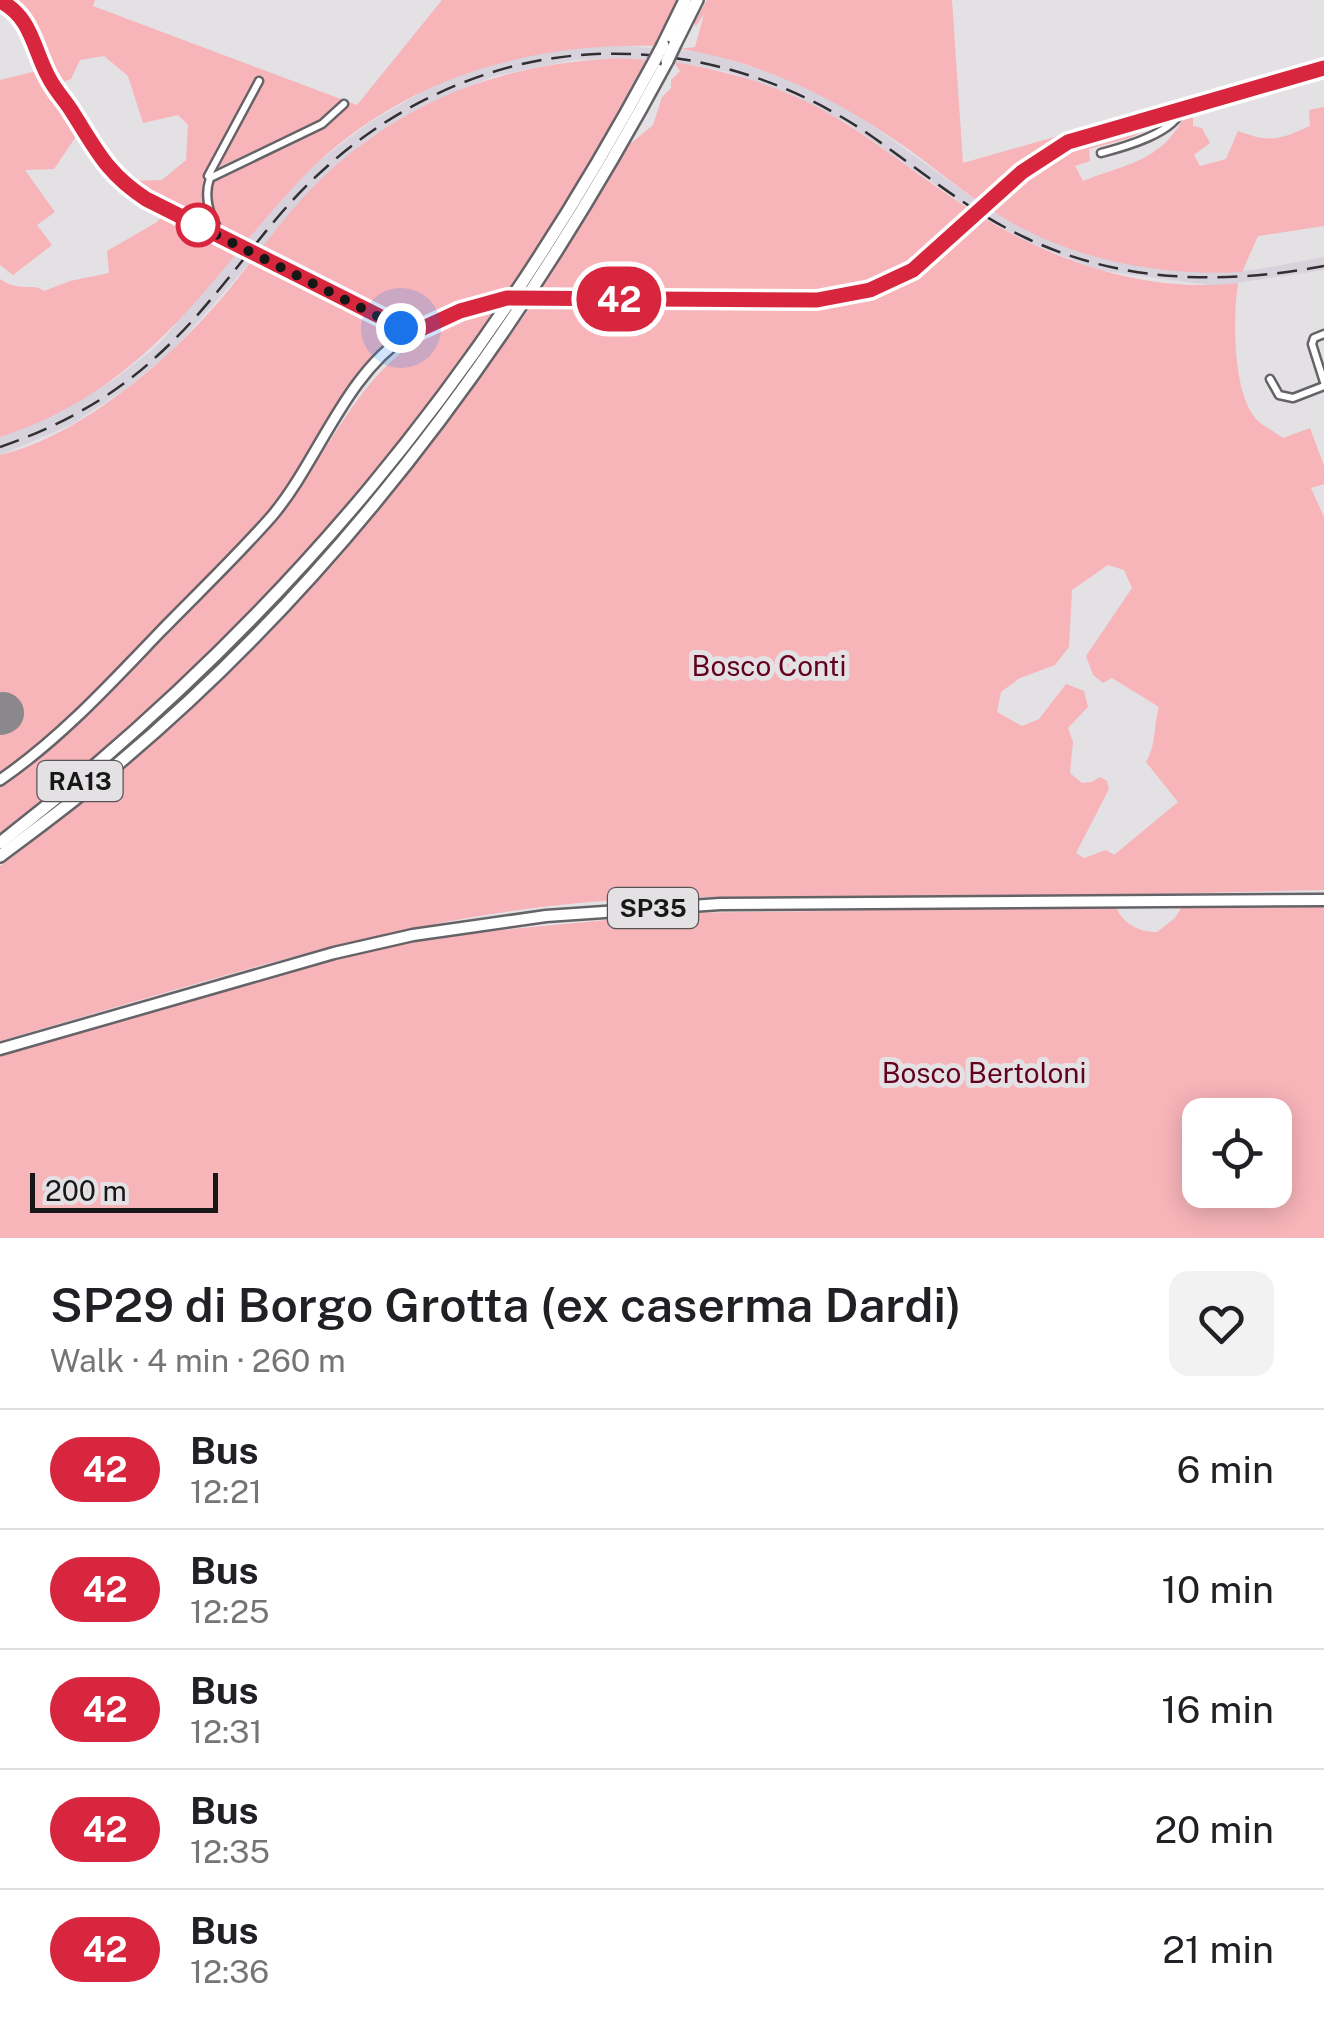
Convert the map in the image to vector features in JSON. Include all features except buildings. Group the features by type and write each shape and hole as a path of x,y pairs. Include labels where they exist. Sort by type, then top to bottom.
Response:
{"highway":[{"name":"RA13","path":"669,45 685,0"},
{"name":"RA13","path":"0,844 159,719 197,684 303,576 436,425 522,307 621,146 660,62 697,0"},
{"path":"0,856 96,782 159,719"}],"main road":[{"path":"535,298 836,298 870,290 913,270 1022,172 1068,142 1324,68"},
{"path":"0,780 66,729 259,530 286,498 361,381 406,336 460,311 507,298"},
{"name":"SP35","path":"0,1050 334,953 413,934 546,916 720,904 1324,900"}],"street":[{"path":"0,1 13,8 26,23 51,82 97,156 115,177 144,197 395,324 406,336"},
{"path":"224,236 210,214 208,182 259,81"},
{"path":"208,182 215,174 327,121 344,104"},
{"path":"1100,153 1142,141 1178,118 1182,108"},
{"path":"1270,379 1279,395 1286,397 1324,384 1312,344 1314,338 1324,334"}],"shaded area":[{"path":"615,45 708,53 784,77 852,111 988,209 1018,226 1092,256 1160,269 1215,273 1324,257 1324,270 1216,286 1098,270 1030,243 980,216 850,125 791,94 725,71 674,62 574,60 494,76 417,109 374,135 332,169 175,348 127,388 71,425 0,455 0,437 61,411 115,379 157,346 293,187 319,161 369,123 434,85 505,60 577,47"}],"green space":[{"path":"9,0 95,0 93,6 357,105 442,0 677,0 654,46 562,51 517,59 432,87 391,108 317,163 245,243 216,216 212,199 215,178 331,122 347,103 342,102 323,119 217,168 262,81 256,77 203,177 202,201 211,226 128,181 162,180 186,160 188,125 178,115 143,123 128,76 104,56 80,60 71,79 58,84 26,12"},
{"path":"707,0 952,0 963,163 1324,60 1061,141 1040,152 983,201 989,207 1025,175 1067,149 1177,114 1130,138 1089,149 1090,161 1075,166 1083,181 1131,164 1168,140 1188,110 1193,110 1193,126 1202,128 1210,143 1194,155 1200,166 1226,159 1238,131 1258,137 1282,137 1310,126 1309,110 1324,107 1324,226 1258,236 1242,272 1154,269 1068,248 1000,216 908,149 828,99 742,63 680,49 695,47 704,14 696,26 694,23"},
{"path":"621,58 646,60 580,181 509,293 476,298 410,323 264,253 259,261 392,328 394,336 346,394 278,498 239,544 88,699 0,773 0,455 64,430 96,411 157,364 210,312 320,180 400,119 469,86 505,75"},
{"name":"Bosco Conti","path":"674,62 748,79 801,99 853,128 983,218 1087,266 1162,283 1238,283 1236,354 1249,408 1260,423 1283,438 1310,428 1324,466 1324,484 1311,488 1324,517 1324,890 686,897 559,905 347,943 0,1041 0,866 109,781 167,727 150,709 75,775 0,833 0,785 86,715 249,551 290,502 359,398 414,343 452,322 500,306 432,400 338,516 356,532 444,426 532,305 780,307 849,301 893,286 916,272 977,219 969,213 923,255 891,275 832,294 540,291 630,144 653,125 662,97 680,71","holes":["1108,565 1124,570 1132,588 1086,656 1093,675 1103,683 1112,678 1159,707 1146,762 1178,802 1114,855 1106,850 1084,858 1076,853 1109,789 1107,781 1100,777 1082,783 1070,773 1073,742 1068,728 1088,707 1084,691 1066,684 1039,719 1022,726 997,712 1001,692 1020,678 1055,665 1069,647 1072,590","299,572 311,584 204,692 188,676"]},
{"path":"37,71 79,132 54,169 25,170 55,212 37,225 52,245 13,275 0,265 0,80"},
{"path":"164,213 239,250 162,337 105,385 38,423 0,437 0,279 14,286 44,291 109,273 107,251 157,222"},
{"name":"Bosco Bertoloni","path":"1183,905 1324,907 1324,1238 0,1238 0,1055 311,965 398,944 480,932 682,913 1116,907 1132,926 1157,932 1175,918"}],"railway":[{"path":"0,447 83,410 140,371 190,324 302,191 385,122 483,75 563,57 609,54 699,62 786,89 867,133 1005,227 1062,253 1098,264 1135,272 1210,277 1324,266"}],"bus line":[{"name":"42","path":"0,1 19,12 46,74 97,156 115,177 146,199 395,324 406,336 460,311 507,298 817,300 870,290 913,270 1022,172 1068,142 1324,68"}],"route":[{"path":"198,225 191,222 401,328"}]}
